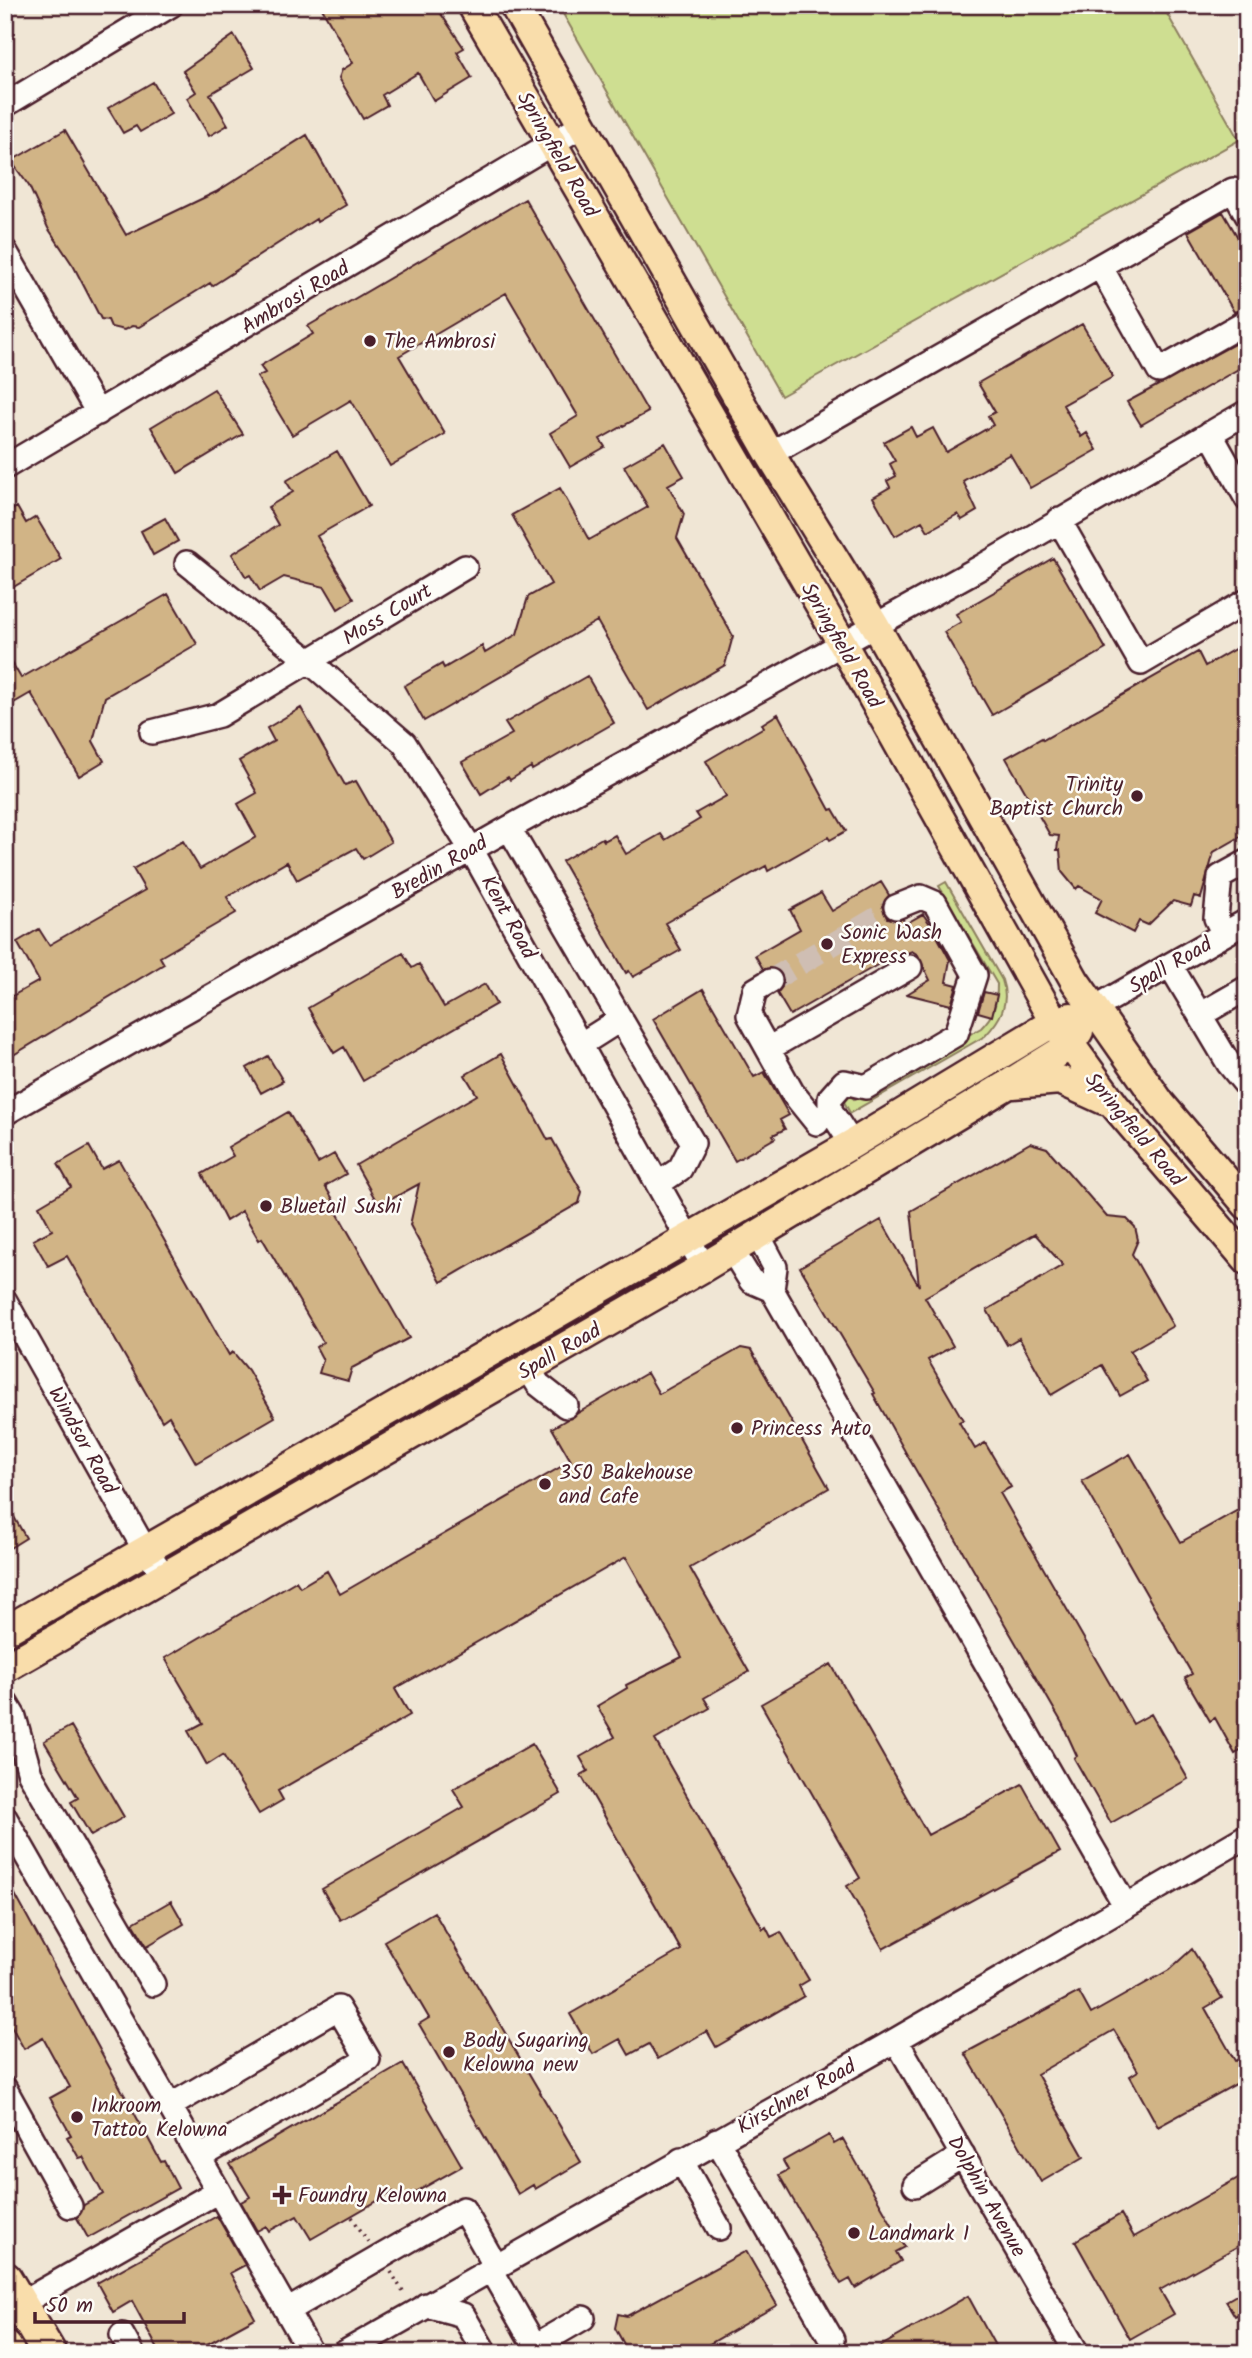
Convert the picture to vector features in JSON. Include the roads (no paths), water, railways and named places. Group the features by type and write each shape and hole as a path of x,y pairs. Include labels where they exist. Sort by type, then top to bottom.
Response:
{"highway":[{"path":"13,2292 49,2353"},
{"path":"5,2348 8,2353"}],"main road":[{"name":"Springfield Road","path":"472,5 842,643 1062,1034 1115,1106 1247,1260"},
{"name":"Springfield Road","path":"514,5 770,454 875,625 1093,1009 1161,1104 1247,1205"},
{"name":"Spall Road","path":"5,1668 704,1267 1007,1085 1093,1009"},
{"name":"Spall Road","path":"5,1631 827,1158 1062,1034"},
{"path":"1007,1085 1060,1080 1115,1106"}],"street":[{"path":"5,105 172,5"},
{"name":"Ambrosi Road","path":"5,467 583,125"},
{"path":"770,454 1233,190 1247,215"},
{"path":"5,251 97,414"},
{"path":"1100,266 1158,371 1247,321"},
{"name":"Bredin Road","path":"5,1113 471,849 875,625 1247,412"},
{"path":"1210,433 1247,499"},
{"path":"1059,520 1141,663 1247,601"},
{"name":"Kent Road","path":"187,563 309,661 404,743 471,849 704,1267"},
{"name":"Moss Court","path":"152,732 219,715 465,568"},
{"path":"509,828 694,1143 680,1169 658,1184"},
{"path":"1224,934 1216,919 1220,877 1247,862"},
{"path":"827,1158 813,1099 825,1088 844,1082 866,1087 956,1034 973,985 973,968 935,903 921,897 896,908"},
{"name":"Spall Road","path":"1093,1009 1247,921"},
{"path":"1170,965 1229,1064 1247,1086"},
{"path":"768,1049 911,967"},
{"path":"770,981 755,990 749,1015 792,1092 817,1123"},
{"path":"1200,1015 1247,988"},
{"path":"580,1045 621,1019"},
{"path":"844,1082 830,1098 830,1110 852,1144"},
{"path":"758,1235 775,1267 772,1290"},
{"path":"732,1250 751,1281 772,1290 1125,1905"},
{"name":"Windsor Road","path":"5,1301 145,1550 166,1577"},
{"path":"529,1368 538,1384 566,1406"},
{"path":"5,1702 14,1717 30,1774 153,1984"},
{"path":"5,1818 311,2353"},
{"name":"Kirschner Road","path":"344,2353 1247,1836"},
{"path":"170,2106 338,2008 368,2059 200,2157"},
{"name":"Dolphin Avenue","path":"896,2039 1077,2353"},
{"path":"5,2089 70,2206"},
{"path":"717,2140 832,2340"},
{"path":"915,2185 963,2155"},
{"path":"681,2160 719,2228"},
{"path":"13,2292 218,2190"},
{"path":"287,2311 463,2209 537,2349 583,2318"},
{"path":"426,2305 463,2315 485,2353"}],"tunnel":[{"path":"770,981 896,907"}],"place":[{"name":"The Ambrosi","path":"370,341"},
{"name":"Trinity Baptist Church","path":"1137,796"},
{"name":"Sonic Wash Express","path":"827,944"},
{"name":"Bluetail Sushi","path":"266,1206"},
{"name":"Princess Auto","path":"737,1428"},
{"name":"350 Bakehouse and Cafe","path":"545,1484"},
{"name":"Body Sugaring Kelowna new","path":"449,2052"},
{"name":"Inkroom Tattoo Kelowna","path":"77,2117"},
{"name":"Foundry Kelowna","path":"282,2195"},
{"name":"Landmark 1","path":"854,2233"}]}
